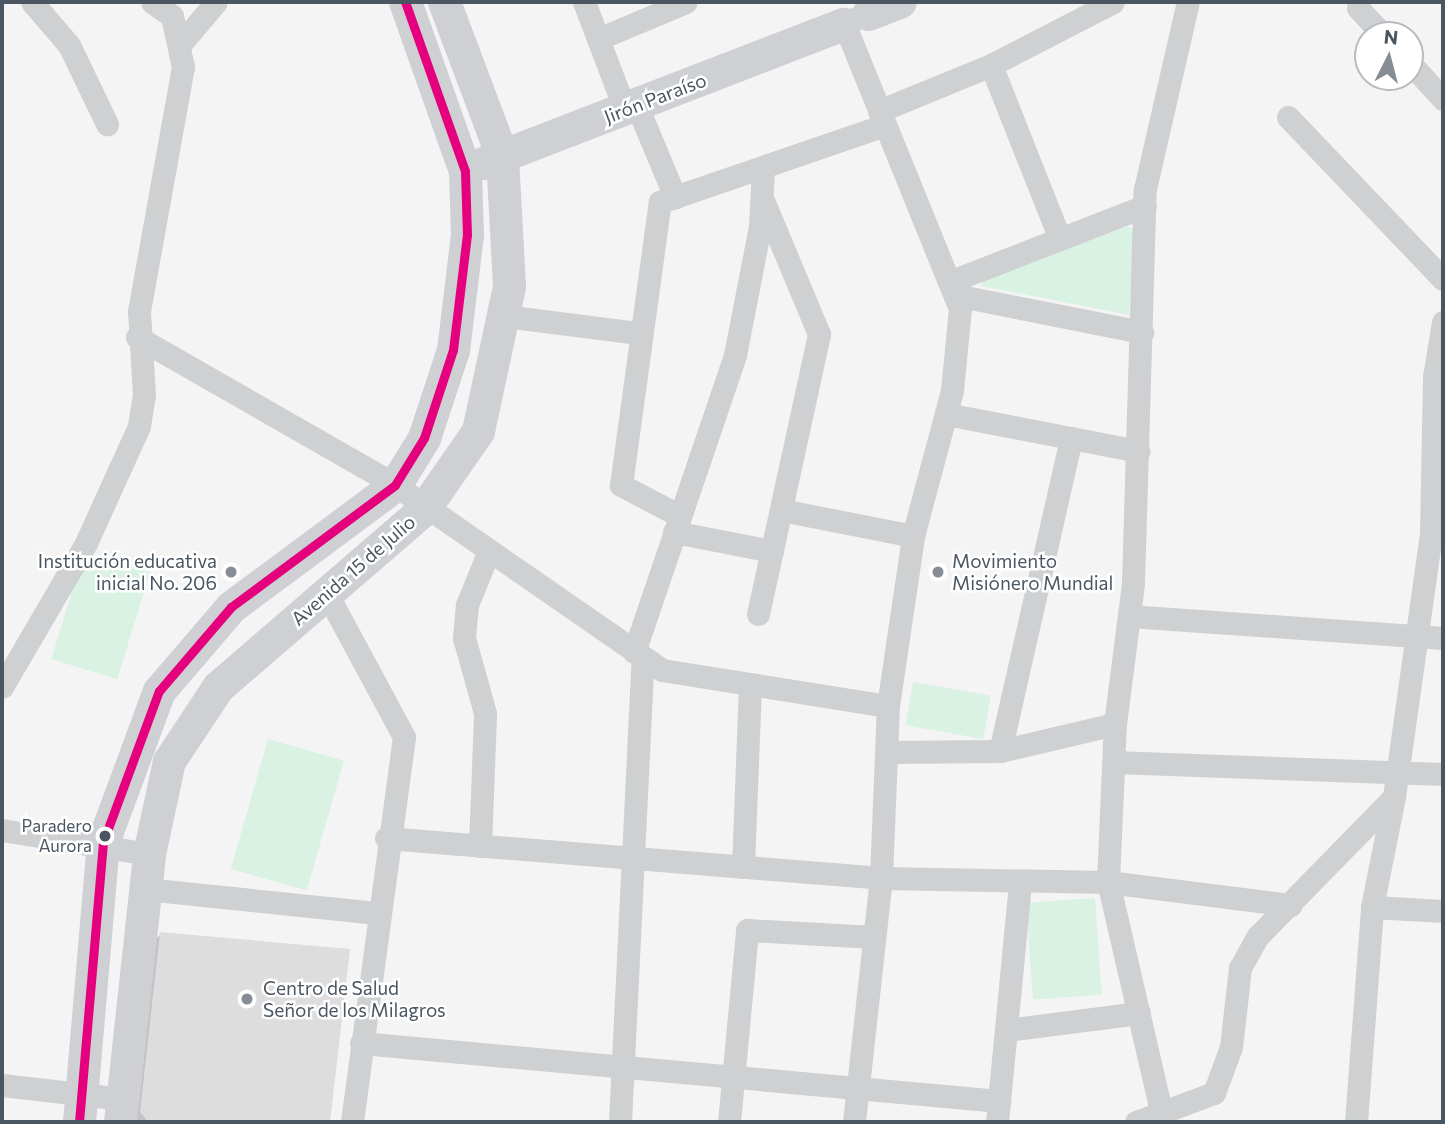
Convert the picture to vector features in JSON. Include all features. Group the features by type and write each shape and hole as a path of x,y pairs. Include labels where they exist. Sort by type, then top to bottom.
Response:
{"street":[{"path":"32,2 69,45 107,124"},
{"path":"2,685 86,543 139,426 144,395 137,337 178,102 182,42 172,16 152,2"},
{"path":"182,42 216,2"},
{"name":"Avenida 15 de Julio","path":"80,1107 103,842 159,691 231,607 395,485 424,438 453,350 467,236 465,171 405,2"},
{"name":"Avenida 15 de Julio","path":"121,1111 149,854 169,761 218,687 424,509 478,431 509,286 502,156 444,2"},
{"path":"584,2 598,39 675,197"},
{"path":"598,39 686,2"},
{"name":"Jirón Paraíso","path":"465,171 631,108 858,13 900,2"},
{"path":"772,551 677,524 621,485 653,225 660,202 763,167 882,118 1112,2"},
{"path":"1161,1111 1108,882 1115,724 1129,616 1138,451 1144,206 1188,2"},
{"path":"1358,8 1370,21"},
{"path":"853,1122 881,878 888,706 913,536 946,414 960,309 882,118 858,13"},
{"path":"991,65 1060,239"},
{"path":"1424,78 1443,99"},
{"path":"1287,117 1443,279"},
{"path":"620,1122 637,859 638,655 677,524 735,355 761,196 763,167"},
{"path":"758,614 819,334 761,196"},
{"path":"952,288 1060,239 1144,206"},
{"path":"952,288 1142,332"},
{"path":"504,316 639,334"},
{"path":"1356,1122 1372,907 1394,797 1431,534 1434,377 1443,322"},
{"path":"137,337 395,485 424,509 662,670 888,706"},
{"path":"946,414 1138,451"},
{"path":"1000,751 1071,438"},
{"path":"781,510 913,536"},
{"path":"481,846 485,713 464,638 467,605 488,553"},
{"path":"326,592 404,737 386,838 352,1122"},
{"path":"1129,616 1443,638"},
{"path":"743,867 750,684"},
{"path":"888,752 1000,751 1115,724"},
{"path":"1114,762 1398,770 1443,774"},
{"path":"1136,1122 1214,1093 1231,1047 1240,968 1258,936 1394,797"},
{"path":"2,830 103,842 149,854"},
{"path":"386,838 881,878 1020,884 1108,882 1291,905"},
{"path":"361,1043 856,1093 998,1112 1020,884"},
{"path":"145,889 377,914"},
{"path":"1372,907 1443,911"},
{"path":"729,1122 747,930 874,937"},
{"path":"1006,1030 1139,1013"},
{"path":"2,1085 80,1107 121,1111"}],"green space":[{"path":"1127,227 1134,229 1129,315 981,286 986,273"},
{"path":"84,552 150,572 117,679 51,659"},
{"path":"913,682 991,696 983,739 905,725"},
{"path":"268,739 344,761 307,891 231,869"},
{"path":"1095,898 1102,995 1033,1000 1026,903"}],"building":[{"name":"Centro de Salud Señor de los Milagros","path":"160,932 350,949 330,1122 148,1122 140,1112"}],"transit line":[{"path":"79,1122 103,842 159,691 231,607 395,485 424,438 453,350 467,235 465,171 405,2"}],"place":[{"name":"Institución educativa inicial No. 206","path":"231,572"},
{"name":"Movimiento Misiónero Mundial","path":"938,572"},
{"name":"Paradero Aurora","path":"105,836"},
{"name":"Centro de Salud Señor de los Milagros","path":"247,999"}]}
